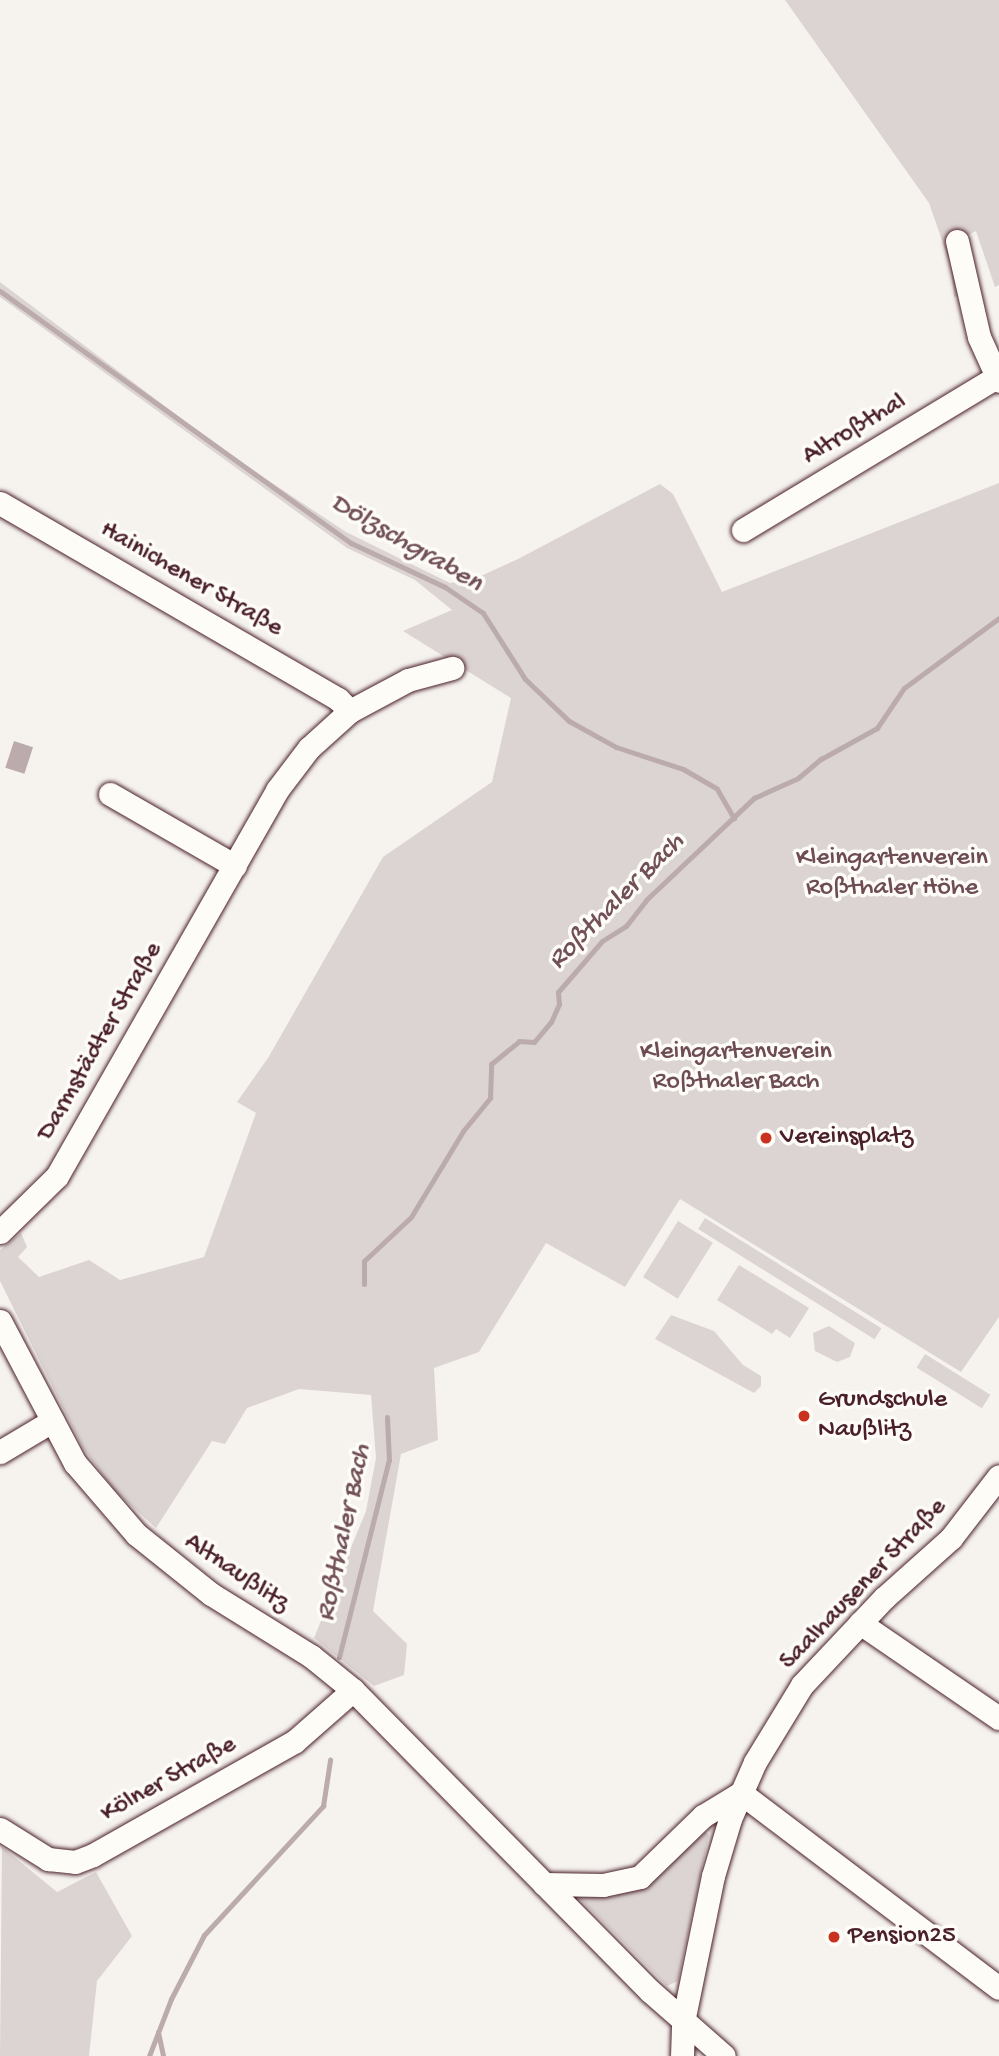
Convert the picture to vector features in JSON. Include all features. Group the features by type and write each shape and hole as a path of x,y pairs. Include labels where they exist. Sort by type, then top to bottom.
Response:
{"street":[{"name":"Altroßthal","path":"743,530 997,379 979,337 957,241"},
{"name":"Hainichener Straße","path":"0,503 338,699 350,711"},
{"name":"Darmstädter Straße","path":"0,1232 57,1175 277,790 309,748 350,711 408,680 452,668"},
{"path":"110,794 235,866"},
{"name":"Altnaußlitz","path":"0,1321 52,1421 104,1501 158,1554 246,1618 311,1656 353,1690 683,2022 724,2056"},
{"path":"0,1452 52,1421"},
{"name":"Saalhausener Straße","path":"682,2056 683,2022 713,1876 741,1793 755,1762 802,1685 860,1623 951,1538 999,1476"},
{"path":"860,1623 999,1718"},
{"name":"Kölner Straße","path":"0,1829 47,1859 75,1862 93,1855 295,1741 353,1690"},
{"path":"544,1884 603,1885 640,1877 703,1816 741,1793 999,1988"}],"green space":[{"path":"785,0 999,0 999,285 995,287 976,231 957,241 969,294 954,297 951,266 929,203"},
{"path":"0,282 230,455 346,532 450,583 474,579 518,559 660,484 673,494 722,592 999,483 999,1317 961,1372 680,1199 625,1287 546,1243 479,1352 434,1368 438,1440 401,1454 373,1611 407,1644 404,1675 374,1686 314,1638 366,1511 376,1458 371,1395 299,1389 247,1408 225,1444 212,1441 156,1528 115,1491 83,1448 0,1281 0,1250 21,1233 27,1247 18,1257 39,1277 89,1260 120,1280 204,1257 256,1113 237,1102 268,1058 383,857 492,782 511,698 403,631 452,610 415,580 347,548 0,297"},
{"path":"705,1218 881,1328 875,1339 698,1229"},
{"path":"678,1221 713,1243 678,1299 643,1277"},
{"path":"739,1265 809,1308 790,1338 776,1329 772,1334 717,1300"},
{"path":"671,1315 714,1331 743,1365 761,1376 761,1386 754,1393 655,1339"},
{"path":"829,1326 855,1343 850,1357 837,1362 815,1351 813,1333"},
{"path":"925,1354 990,1395 982,1408 917,1368"},
{"path":"702,1830 709,1835 678,1981 667,1986 577,1896 643,1886 662,1873"},
{"path":"2,1847 57,1892 96,1872 132,1936 97,1981 89,2056 0,2056"}],"shaded area":[{"path":"14,741 33,747 24,774 5,768"}],"waterway":[{"name":"Dölzschgraben","path":"0,291 351,543 445,587 483,613 525,679 569,721 616,747 683,769 717,789 734,818"},
{"name":"Roßthaler Bach","path":"364,1284 364,1261 411,1217 463,1131 490,1098 491,1064 519,1041 534,1042 551,1022 559,1004 558,992 602,941 626,926 646,900 754,798 798,778 821,759 877,728 904,688 999,618"},
{"name":"Roßthaler Bach","path":"339,1657 389,1460 387,1417"},
{"name":"Roßthaler Bach","path":"149,2056 171,1999 204,1935 323,1806 330,1760"},
{"path":"158,2032 163,2056"}],"place":[{"name":"Vereinsplatz","path":"766,1138"},
{"name":"Grundschule Naußlitz","path":"804,1416"},
{"name":"Pension25","path":"834,1937"}],"park label":[{"name":"Kleingartenverein Roßthaler Höhe","path":"892,874"},
{"name":"Kleingartenverein Roßthaler Bach","path":"736,1068"}]}
